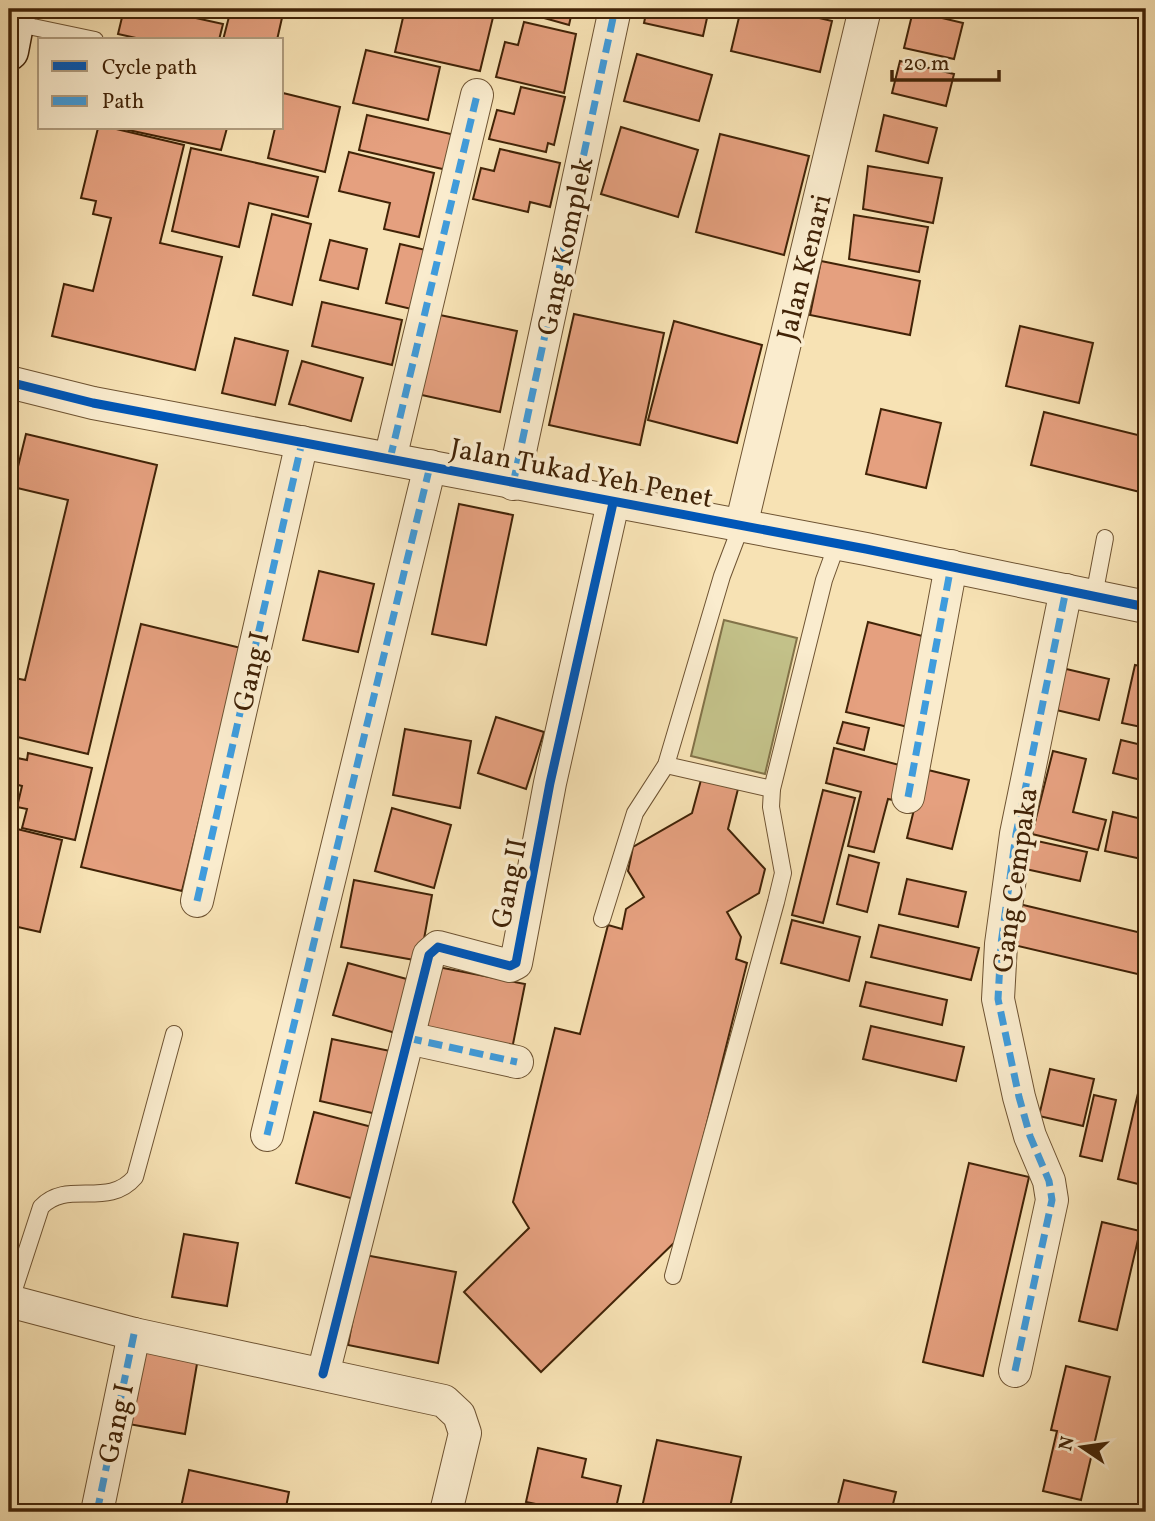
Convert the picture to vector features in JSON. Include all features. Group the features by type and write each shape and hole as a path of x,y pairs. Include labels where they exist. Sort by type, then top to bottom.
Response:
{"street":[{"name":"Gang Komplek","path":"513,484 615,9"},
{"name":"Jalan Kenari","path":"741,526 865,9"},
{"path":"390,459 477,95"},
{"name":"Jalan Tukad Yeh Penet","path":"9,382 93,403 951,566 1146,607"},
{"name":"Gang I","path":"197,901 302,442"},
{"path":"267,1135 430,466"},
{"name":"Gang II","path":"323,1374 431,950 438,947 510,966 516,963 550,783 613,503"},
{"path":"908,797 951,566"},
{"name":"Gang Cempaka","path":"1015,1371 1052,1200 1049,1181 1030,1136 998,999 1001,944 1016,834 1080,593"},
{"path":"408,1038 517,1062"},
{"path":"9,1302 134,1334 444,1401 459,1415 465,1433 446,1512"},
{"name":"Gang I","path":"97,1512 134,1334"}],"lane":[{"path":"13,28 81,38"},
{"path":"602,919 635,813 666,765 722,576 741,526"},
{"path":"1080,593 1105,538"},
{"path":"673,1276 783,873 771,807 772,789 824,580 837,544"},
{"path":"666,765 772,789"},
{"path":"9,1302 41,1207 48,1200 58,1195 115,1193 126,1188 135,1177 174,1034"}],"shaded area":[{"path":"724,620 797,638 765,774 691,756"}],"building":[{"path":"124,9 155,9 223,24 220,38 136,38 118,34"},
{"path":"231,9 284,9 277,38 224,38"},
{"path":"405,9 495,9 480,71 395,52"},
{"path":"512,9 589,9 588,16 572,12 569,25"},
{"path":"647,9 709,9 703,36 644,23"},
{"path":"741,9 781,9 832,21 820,72 731,51"},
{"path":"913,11 963,23 954,59 904,48"},
{"path":"524,22 576,34 564,93 496,77 505,42 518,45"},
{"path":"366,50 440,67 428,120 353,103"},
{"path":"637,54 712,75 699,121 624,101"},
{"path":"900,61 954,74 946,106 892,93"},
{"path":"521,87 565,97 554,145 548,143 546,152 489,139 497,110 514,114"},
{"path":"284,93 340,107 325,172 268,158 275,130 284,130"},
{"path":"367,115 455,135 447,170 359,150"},
{"path":"884,115 937,128 928,163 876,151"},
{"path":"621,127 698,150 678,217 601,194"},
{"path":"98,130 120,130 184,145 160,243 222,257 195,370 52,336 64,284 93,291 111,218 93,214 96,201 81,198"},
{"path":"128,130 226,130 221,150"},
{"path":"720,134 809,156 784,255 696,232"},
{"path":"191,148 318,177 308,217 249,203 239,247 172,231"},
{"path":"500,149 560,163 550,207 530,202 528,212 473,199 481,168 494,171"},
{"path":"349,152 434,173 419,237 384,229 390,203 339,191"},
{"path":"868,166 942,178 933,223 863,209"},
{"path":"272,214 311,224 292,305 253,295"},
{"path":"854,215 928,227 919,272 849,259"},
{"path":"330,240 367,249 358,289 320,280"},
{"path":"400,244 434,252 420,311 386,303"},
{"path":"821,261 920,281 910,335 810,315"},
{"path":"322,302 402,320 392,365 312,346"},
{"path":"435,314 517,331 500,412 417,394"},
{"path":"574,314 664,333 640,445 549,425"},
{"path":"674,321 762,345 737,443 648,420"},
{"path":"1020,326 1093,343 1079,403 1006,386"},
{"path":"235,338 288,351 275,405 222,393"},
{"path":"302,361 363,378 351,421 289,404"},
{"path":"881,409 941,423 926,488 866,474"},
{"path":"1044,412 1146,437 1146,466 1140,492 1031,465"},
{"path":"26,434 157,465 88,754 9,735 9,677 25,680 68,500 13,487"},
{"path":"459,504 513,515 486,645 432,634"},
{"path":"319,571 374,584 358,652 303,640"},
{"path":"868,622 930,638 908,727 846,712"},
{"path":"141,624 241,648 182,891 81,867"},
{"path":"1135,665 1146,667 1146,728 1122,723"},
{"path":"1062,668 1109,679 1099,720 1052,709"},
{"path":"496,717 544,732 526,789 478,773"},
{"path":"843,722 869,728 864,750 837,743"},
{"path":"405,729 471,741 460,808 393,795"},
{"path":"1121,740 1146,746 1145,781 1113,773"},
{"path":"834,748 907,767 898,801 888,799 874,852 848,846 861,792 826,783"},
{"path":"1053,751 1086,759 1073,812 1106,820 1098,850 1032,834"},
{"path":"28,753 92,768 75,840 22,828 27,809 17,807 22,786 11,783 17,758 27,760"},
{"path":"924,769 969,780 952,849 907,838"},
{"path":"701,780 738,789 728,829 765,869 759,893 727,912 741,937 736,959 747,963 678,1239 541,1372 464,1292 529,1228 513,1202 555,1028 580,1034 608,925 622,929 626,909 644,897 628,871 633,847 692,813"},
{"path":"823,790 855,798 823,923 792,915"},
{"path":"9,794 17,796 9,825"},
{"path":"392,808 451,825 434,888 375,871"},
{"path":"1113,812 1146,820 1146,860 1105,851"},
{"path":"9,827 62,840 40,932 9,925"},
{"path":"1028,839 1087,852 1080,881 1021,868"},
{"path":"849,855 879,863 867,912 837,904"},
{"path":"907,879 966,892 958,927 899,914"},
{"path":"354,880 432,895 420,961 341,947"},
{"path":"1019,904 1146,934 1146,976 1010,944"},
{"path":"792,920 860,937 849,981 781,963"},
{"path":"879,925 979,948 971,980 871,957"},
{"path":"348,963 414,981 399,1034 333,1015"},
{"path":"438,967 525,984 511,1054 424,1037"},
{"path":"866,982 947,1000 942,1025 860,1006"},
{"path":"9,988 16,989 10,1013 9,1013"},
{"path":"871,1026 964,1047 956,1081 863,1059"},
{"path":"332,1039 395,1052 381,1115 320,1101"},
{"path":"1146,1059 1146,1186 1118,1179"},
{"path":"1050,1069 1094,1079 1083,1126 1039,1116"},
{"path":"1094,1095 1116,1100 1102,1161 1080,1156"},
{"path":"314,1112 372,1127 354,1199 296,1183"},
{"path":"969,1163 1029,1177 983,1376 923,1362"},
{"path":"1102,1222 1140,1231 1117,1330 1079,1321"},
{"path":"184,1234 238,1243 227,1306 172,1297"},
{"path":"365,1255 456,1272 438,1363 348,1345"},
{"path":"136,1348 198,1358 185,1434 123,1423"},
{"path":"1066,1366 1110,1377 1081,1500 1043,1491 1057,1431 1051,1430"},
{"path":"657,1440 741,1457 729,1512 641,1512"},
{"path":"538,1448 586,1459 582,1477 621,1486 615,1512 575,1512 526,1502"},
{"path":"189,1470 289,1492 285,1512 180,1512"},
{"path":"844,1480 896,1492 891,1512 836,1512"}],"marked path":[{"path":"513,484 615,9"},
{"path":"390,459 477,95"},
{"path":"197,901 302,442"},
{"path":"267,1135 430,466"},
{"path":"908,797 951,566"},
{"path":"1015,1371 1052,1200 1049,1181 1030,1136 1019,1097 998,999 1001,944 1016,834 1066,590"},
{"path":"408,1038 517,1062"},
{"path":"97,1512 134,1334"}],"cycle path":[{"path":"9,382 93,403 866,549 1146,607"},
{"path":"323,1374 429,955 438,947 510,966 516,963 550,783 613,503"}]}
